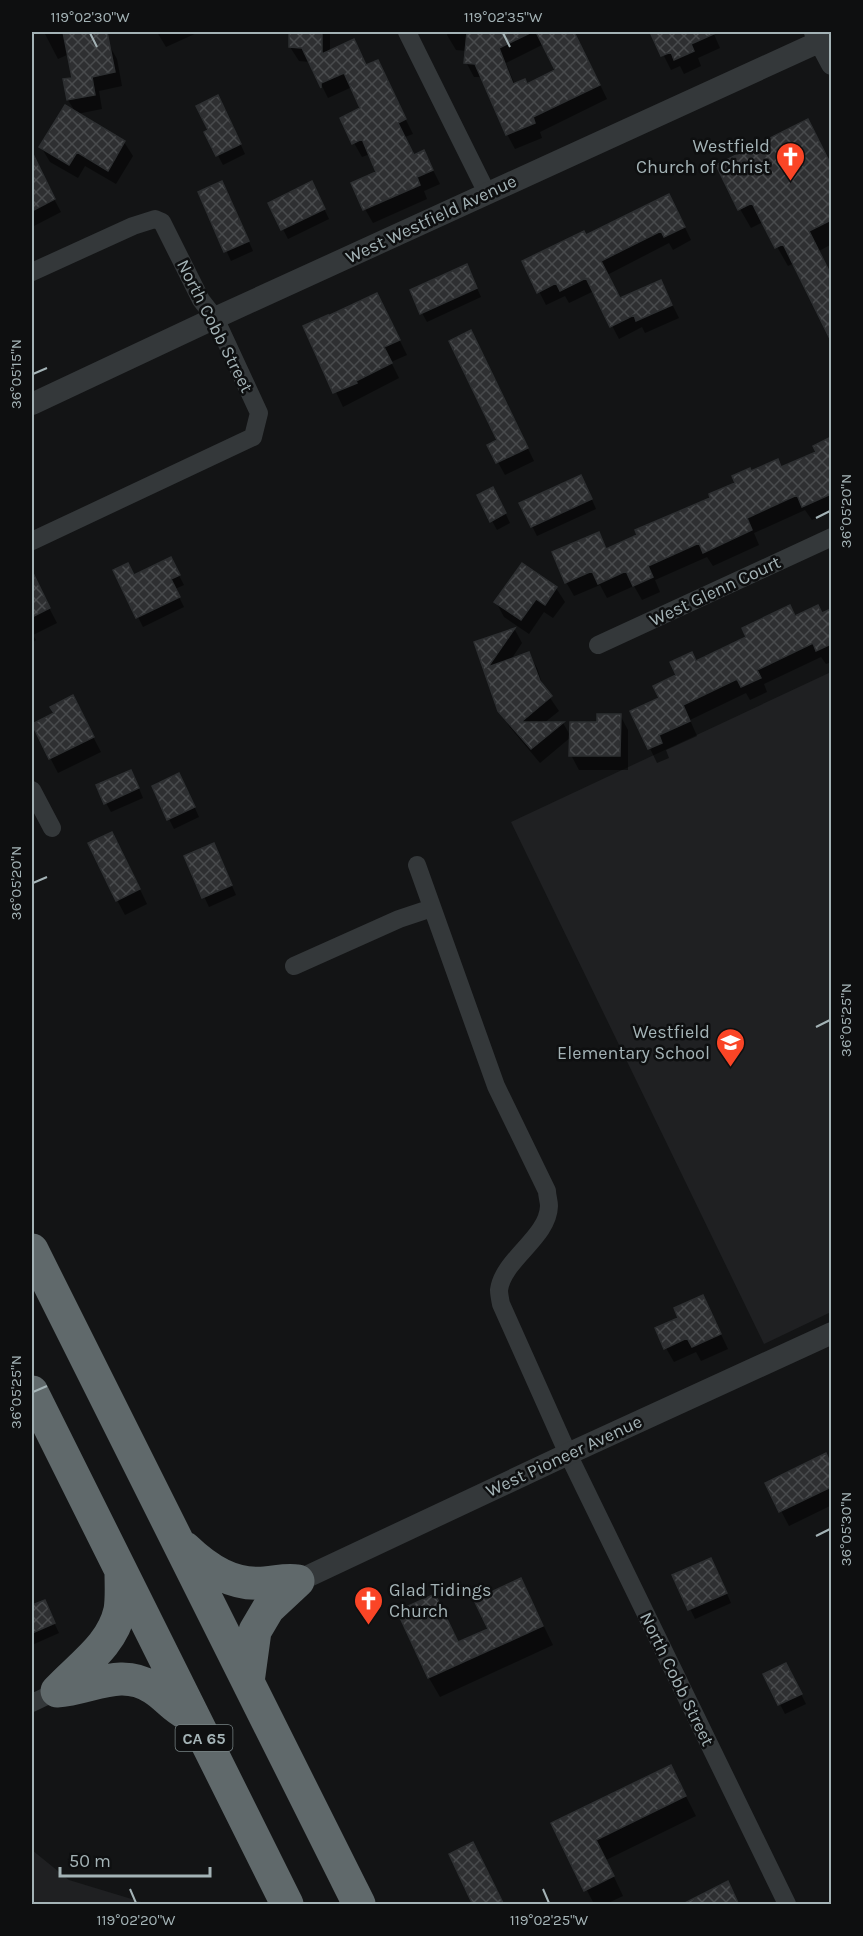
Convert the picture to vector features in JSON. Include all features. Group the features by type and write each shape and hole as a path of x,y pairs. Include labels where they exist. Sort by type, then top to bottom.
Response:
{"highway":[{"path":"32,1250 358,1905"},
{"name":"CA 65","path":"32,1392 287,1905"},
{"path":"176,1539 200,1562 235,1581 253,1584 284,1579 298,1581"},
{"path":"44,1697 97,1653 107,1641 120,1610 121,1572"},
{"path":"248,1682 255,1631 268,1609 298,1581"},
{"path":"44,1697 75,1690 103,1680 128,1679 153,1687 177,1709 193,1716"}],"street":[{"path":"407,32 487,193"},
{"path":"822,36 831,64"},
{"name":"West Westfield Avenue","path":"32,404 822,36"},
{"name":"North Cobb Street","path":"32,272 134,226 154,219 162,222 201,300 215,318 259,413 253,437 32,541"},
{"name":"West Glenn Court","path":"598,645 831,537"},
{"path":"32,790 52,828"},
{"path":"294,966 399,919 432,908 417,865"},
{"name":"North Cobb Street","path":"432,908 496,1086 547,1191 549,1207 543,1223 504,1276 499,1291 501,1304 568,1454 787,1905"},
{"name":"West Pioneer Avenue","path":"298,1581 831,1333"}],"shaded area":[{"name":"Westfield Elementary School","path":"831,672 831,1312 764,1344 511,822"},
{"path":"32,1850 69,1880 148,1904 32,1904"}],"building":[{"path":"63,32 107,32 115,72 92,77 95,95 67,100 63,79 72,78"},
{"path":"289,32 322,32 322,54 354,39 366,65 378,60 406,119 398,123 414,155 424,150 433,170 417,177 420,185 363,210 351,183 376,172 362,139 352,144 340,118 360,108 344,73 321,83 321,88 302,48 289,47"},
{"path":"467,32 532,32 499,48 513,84 525,79 527,84 555,70 536,32 574,32 600,85 533,117 535,123 506,135 475,64 464,63"},
{"path":"650,32 718,32 691,44 694,51 674,60 671,52 661,56"},
{"path":"218,95 241,144 216,156 204,132 208,130 196,106"},
{"path":"65,105 125,141 108,171 77,152 69,165 39,147"},
{"path":"808,119 831,165 831,220 809,231 831,275 831,341 783,244 775,248 752,203 738,210 716,165"},
{"path":"32,152 55,199 32,211"},
{"path":"222,181 249,241 224,252 198,192"},
{"path":"312,181 325,209 281,230 268,203"},
{"path":"669,194 685,227 664,237 661,231 601,261 620,298 661,280 672,305 636,321 634,315 610,327 586,278 560,291 556,283 537,293 522,261 584,231 586,235"},
{"path":"467,264 477,288 420,314 410,290"},
{"path":"377,293 400,340 384,347 392,363 356,381 357,383 333,393 303,326"},
{"path":"471,330 528,448 496,463 487,445 497,440 449,341"},
{"path":"831,437 831,494 802,507 797,495 747,518 752,530 703,553 699,543 648,566 653,577 633,586 626,571 598,584 592,571 565,583 552,552 599,532 606,549 637,535 635,530 710,498 709,494 735,483 732,476 750,468 751,471 778,459 781,467 816,452 813,446"},
{"path":"581,475 592,499 531,527 519,503"},
{"path":"493,487 506,513 490,522 477,495"},
{"path":"171,557 180,575 171,579 180,597 136,618 113,570 128,563 134,575"},
{"path":"522,563 557,587 545,605 536,599 521,620 494,602"},
{"path":"32,571 50,608 32,617"},
{"path":"790,605 795,616 818,605 822,613 831,609 831,644 816,651 813,643 757,670 761,678 741,687 737,679 683,705 690,721 659,735 662,743 648,749 630,711 659,698 653,686 676,675 670,662 692,652 696,661 746,637 742,628"},
{"path":"515,628 488,667 529,652 540,681 552,696 521,722 564,722 531,749 498,711 474,642"},
{"path":"73,695 94,737 49,759 32,724 54,713 50,707"},
{"path":"597,714 621,714 620,756 569,756 570,722 597,722"},
{"path":"131,770 139,788 104,804 96,785"},
{"path":"179,773 195,807 167,820 152,786"},
{"path":"112,832 140,889 116,901 88,843"},
{"path":"214,843 232,885 202,898 184,856"},
{"path":"703,1295 721,1334 692,1347 687,1338 664,1349 655,1328 678,1318 674,1308"},
{"path":"826,1453 831,1465 831,1487 779,1512 765,1483"},
{"path":"711,1558 727,1593 688,1610 672,1575"},
{"path":"521,1578 543,1626 428,1678 397,1611 435,1594 458,1642 488,1629 474,1600"},
{"path":"45,1600 55,1623 32,1633 32,1605"},
{"path":"786,1663 802,1694 778,1705 763,1674"},
{"path":"671,1765 686,1796 596,1840 614,1876 584,1891 551,1823"},
{"path":"473,1842 504,1905 473,1905 449,1854"},
{"path":"728,1881 739,1905 681,1905"}],"place":[{"name":"Westfield Church of Christ","path":"791,182"},
{"name":"Westfield Elementary School","path":"731,1068"},
{"name":"Glad Tidings Church","path":"368,1626"}]}
